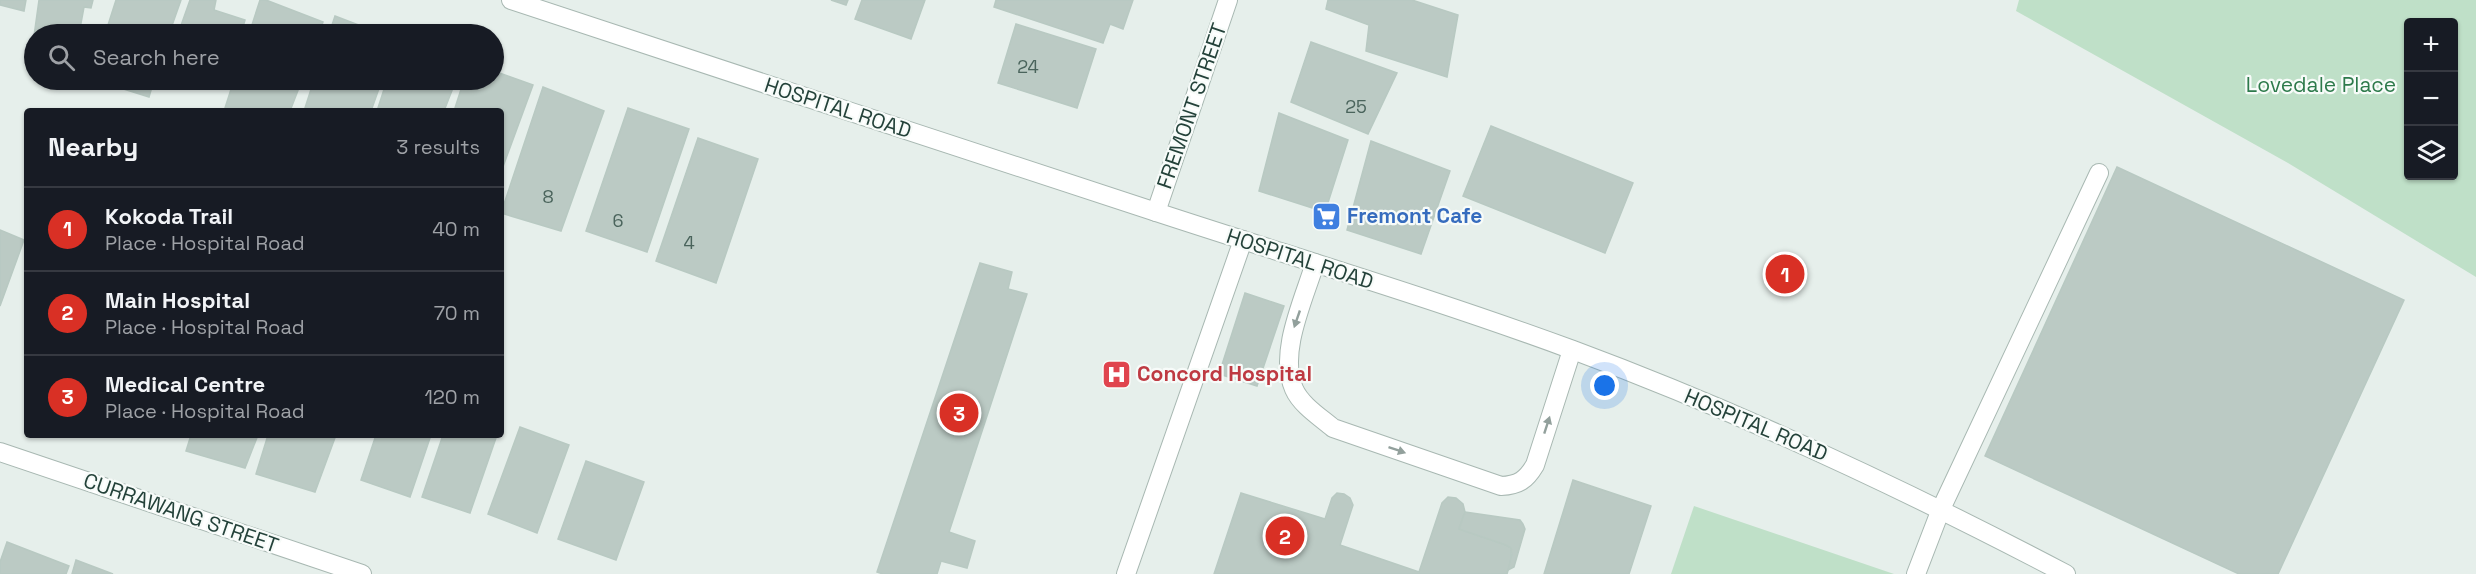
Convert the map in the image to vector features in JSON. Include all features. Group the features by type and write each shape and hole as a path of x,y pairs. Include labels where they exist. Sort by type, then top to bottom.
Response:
{"street":[{"name":"HOSPITAL ROAD","path":"511,0 1572,350 1721,408 1941,509 2066,574"},
{"name":"FREMONT STREET","path":"1156,212 1228,0"},
{"path":"1916,574 1941,509 2099,173"},
{"path":"1126,574 1243,240"},
{"path":"1315,264 1288,346 1288,367 1294,390 1311,410 1333,428 1501,486 1515,485 1527,478 1535,465 1572,350"},
{"name":"CURRAWANG STREET","path":"0,452 362,574"}],"green space":[{"name":"Lovedale Place","path":"2019,0 2476,0 2476,277 2288,163 2016,11"},
{"path":"1694,506 1894,574 1671,574"}],"building":[{"path":"0,0 26,0 24,11 0,5"},
{"path":"39,0 93,0 91,8 84,7 81,24 36,24"},
{"path":"116,0 181,0 173,24 108,24"},
{"path":"190,0 216,0 214,10 245,20 244,24 182,24"},
{"path":"260,0 266,0 323,22 322,24 252,24"},
{"path":"831,0 848,0 846,5"},
{"path":"862,0 925,0 911,39 855,19"},
{"path":"996,0 1133,0 1123,29 1110,24 1103,43 994,7"},
{"path":"1328,0 1412,0 1458,15 1447,77 1366,51 1369,25 1326,9"},
{"path":"335,16 356,24 332,24"},
{"path":"1016,24 1096,49 1077,108 998,83"},
{"path":"1311,42 1397,73 1368,134 1291,102"},
{"path":"504,75 533,85 504,164 504,108 455,108 461,90 504,90"},
{"path":"543,87 604,111 561,231 504,214 504,204"},
{"path":"127,90 151,90 149,97"},
{"path":"231,90 298,90 291,108 225,108"},
{"path":"311,90 378,90 372,108 305,108"},
{"path":"384,90 452,90 445,108 378,108"},
{"path":"628,108 689,129 647,252 586,231"},
{"path":"1279,113 1348,140 1325,212 1259,191"},
{"path":"1491,126 1633,183 1605,253 1463,196"},
{"path":"698,138 758,159 716,283 656,261"},
{"path":"1371,141 1450,171 1421,254 1347,230"},
{"path":"2117,167 2404,300 2278,574 2239,574 1985,456"},
{"path":"0,230 24,240 0,306"},
{"path":"980,263 1012,272 1008,289 1027,294 949,532 975,541 967,568 941,561 937,574 883,574 877,572"},
{"path":"1245,293 1284,306 1257,386 1219,374"},
{"path":"520,427 569,445 537,533 488,514"},
{"path":"190,438 257,438 245,468 186,451"},
{"path":"267,438 335,438 315,492 256,474"},
{"path":"375,438 430,438 410,497 361,480"},
{"path":"442,438 496,438 470,513 422,497"},
{"path":"586,461 644,482 616,560 558,539"},
{"path":"1573,480 1651,506 1629,574 1544,574"},
{"path":"1241,493 1325,519 1332,498 1337,493 1344,494 1350,498 1353,505 1340,545 1419,572 1442,503 1448,497 1456,498 1463,504 1465,512 1459,529 1506,545 1511,548 1511,560 1507,574 1214,574"},
{"path":"1465,512 1520,520 1525,529 1514,567 1508,570 1512,554 1511,548 1459,529"},
{"path":"7,542 69,566 66,574 0,574 0,562"},
{"path":"76,560 113,574 72,574"}],"place":[{"name":"Fremont Cafe","path":"1326,216"},
{"name":"Kokoda Trail","path":"1785,274"},
{"name":"Concord Hospital","path":"1116,374"},
{"name":"Medical Centre","path":"959,413"},
{"name":"Main Hospital","path":"1285,536"}]}
